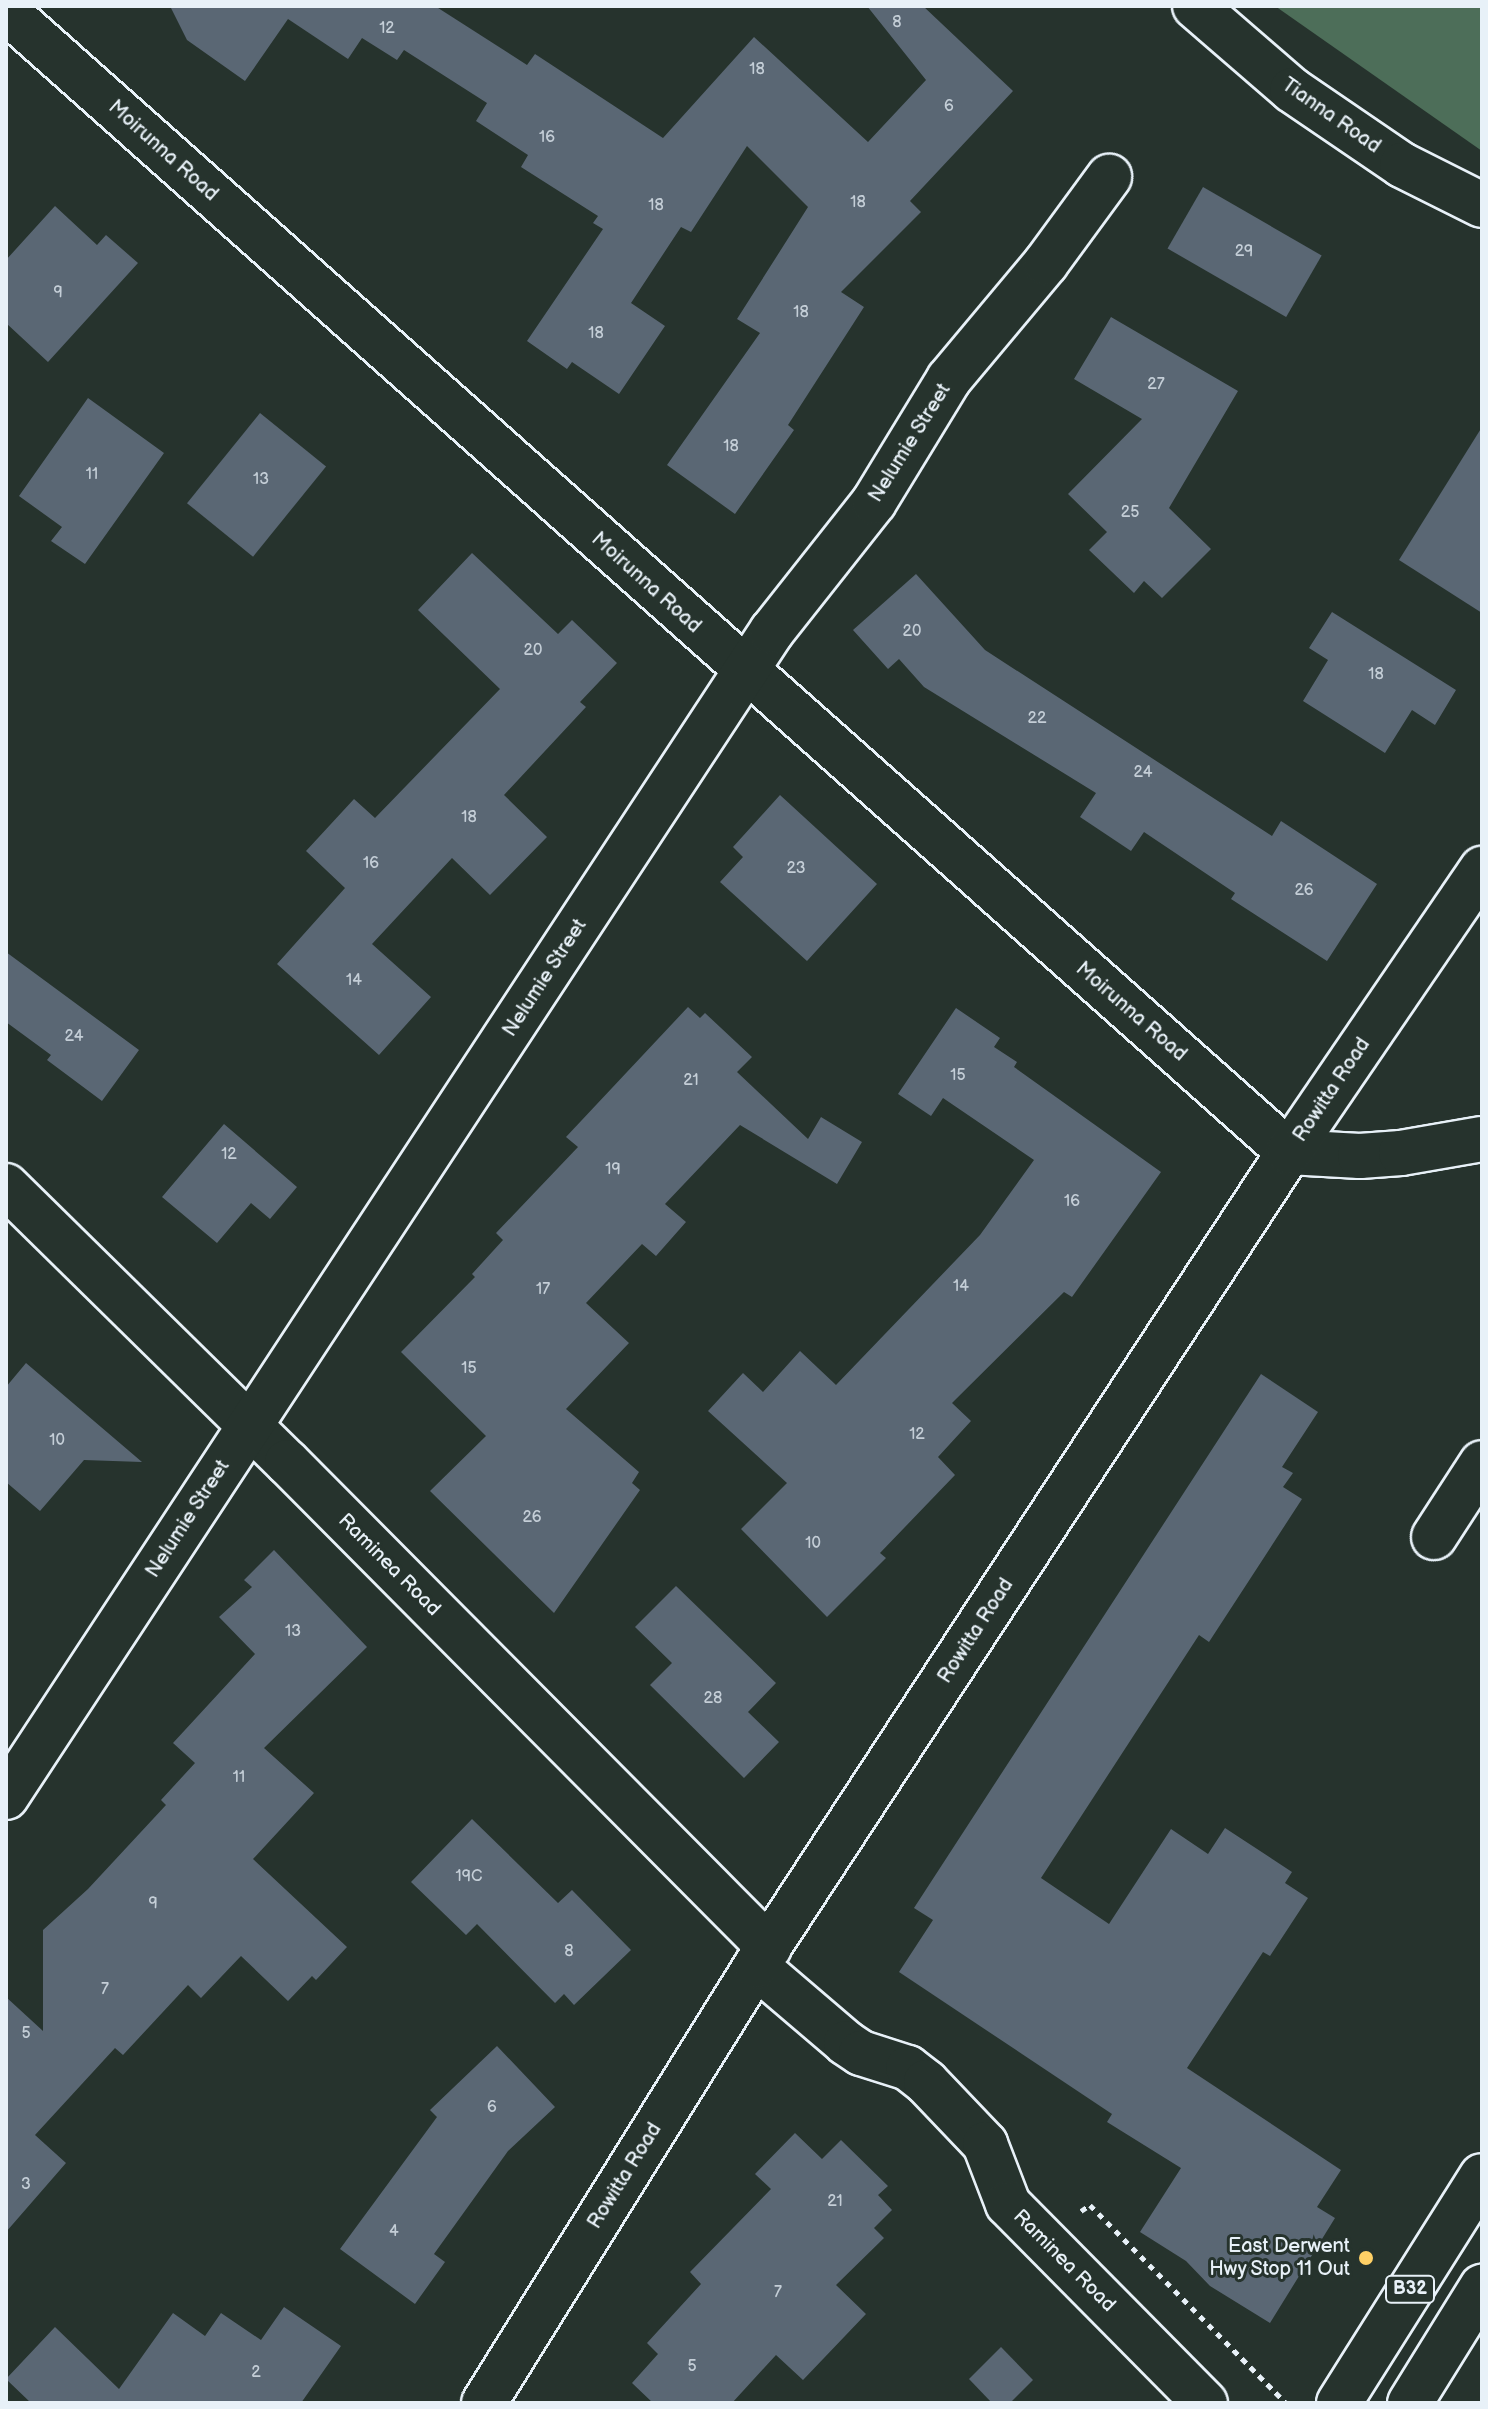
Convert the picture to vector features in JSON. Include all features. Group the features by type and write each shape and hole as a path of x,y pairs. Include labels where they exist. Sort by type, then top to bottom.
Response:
{"street":[{"name":"Tianna Road","path":"1195,6 1314,106 1402,165 1482,205"},
{"name":"Moirunna Road","path":"6,11 1289,1152"},
{"name":"Nelumie Street","path":"6,1797 780,619 874,502 949,379 1046,263 1109,177"},
{"name":"Rowitta Road","path":"484,2403 763,1956 1289,1152 1482,869"},
{"path":"1289,1152 1360,1156 1401,1153 1482,1139"},
{"name":"Raminea Road","path":"6,1186 164,1345 250,1425 846,2043 861,2053 908,2068 926,2082 985,2144 1008,2204 1205,2403"},
{"path":"1434,1537 1482,1463"},
{"name":"B32","path":"1339,2403 1482,2176"},
{"path":"1410,2403 1482,2287"}],"green space":[{"path":"1275,6 1482,6 1482,151"}],"building":[{"path":"170,6 435,6 527,65 535,54 663,138 754,37 868,142 926,80 867,6 923,6 1013,91 910,201 921,212 841,292 864,307 788,425 794,430 735,514 667,465 760,333 737,319 808,207 747,146 691,232 681,227 631,303 665,326 619,394 572,362 567,369 527,341 603,229 593,223 598,216 521,167 528,155 476,121 487,103 404,50 397,60 362,38 348,59 288,19 245,81 187,40"},
{"path":"1203,187 1322,256 1286,317 1168,248"},
{"path":"55,206 97,245 106,235 138,263 48,362 6,323 6,260"},
{"path":"1111,317 1238,391 1169,508 1211,549 1162,598 1144,581 1134,593 1089,550 1107,532 1068,494 1142,419 1074,379"},
{"path":"88,398 164,453 85,564 51,541 62,527 19,496"},
{"path":"260,413 326,466 253,557 187,503"},
{"path":"1482,427 1482,613 1399,560"},
{"path":"472,553 558,634 572,620 617,663 580,702 586,707 504,795 547,837 490,895 452,858 372,944 431,997 379,1055 277,964 345,888 306,851 354,799 375,818 500,689 418,610"},
{"path":"916,574 985,650 1272,836 1281,821 1377,884 1327,961 1231,899 1235,893 1144,832 1131,851 1080,817 1096,793 924,687 899,659 888,669 853,630"},
{"path":"1332,612 1456,690 1435,725 1412,710 1385,753 1303,701 1328,660 1309,648"},
{"path":"780,795 877,884 807,961 720,882 743,857 733,847"},
{"path":"6,952 139,1050 102,1101 47,1060 51,1055 6,1022"},
{"path":"688,1007 700,1018 705,1013 752,1057 737,1072 808,1139 821,1117 862,1142 837,1184 740,1125 665,1204 686,1222 656,1256 642,1244 586,1303 629,1343 566,1409 639,1472 632,1483 640,1490 554,1613 430,1491 486,1436 401,1352 475,1277 472,1274 503,1240 496,1233 578,1147 566,1137"},
{"path":"956,1008 1000,1038 994,1047 1017,1062 1014,1067 1161,1172 1072,1297 1064,1292 952,1403 971,1421 938,1457 955,1475 880,1553 886,1558 827,1617 741,1529 787,1483 708,1411 743,1373 763,1392 800,1351 836,1385 980,1235 1034,1160 943,1098 931,1116 898,1094"},
{"path":"224,1124 297,1187 270,1219 251,1203 217,1243 162,1197"},
{"path":"26,1363 142,1462 84,1460 40,1511 6,1482 6,1387"},
{"path":"1261,1374 1318,1412 1282,1467 1293,1473 1283,1487 1302,1499 1209,1642 1199,1635 1041,1878 1109,1924 1171,1829 1208,1854 1225,1828 1292,1872 1285,1883 1308,1898 1270,1956 1263,1952 1187,2068 1341,2170 1317,2207 1335,2218 1270,2323 1210,2286 1186,2261 1140,2232 1181,2168 1107,2122 1112,2114 899,1972 933,1920 914,1908"},
{"path":"274,1550 367,1647 264,1748 314,1793 253,1859 347,1947 316,1980 312,1976 288,2001 241,1956 201,1998 188,1985 123,2055 115,2048 35,2135 66,2163 6,2232 6,1997 43,2031 43,1930 88,1889 166,1805 161,1800 195,1763 173,1743 255,1654 219,1617 252,1587 244,1580"},
{"path":"676,1586 776,1683 748,1712 779,1742 744,1778 650,1685 672,1663 635,1627"},
{"path":"472,1819 558,1903 572,1890 631,1950 574,2005 564,1994 555,2003 477,1924 466,1935 411,1882"},
{"path":"497,2046 555,2107 508,2151 434,2254 445,2262 415,2304 340,2249 437,2117 430,2110"},
{"path":"795,2133 822,2159 841,2140 888,2186 878,2195 892,2210 874,2228 884,2238 836,2285 866,2314 803,2380 776,2355 732,2403 653,2403 632,2383 658,2354 647,2343 701,2284 690,2272 771,2189 755,2174"},
{"path":"284,2307 341,2346 301,2403 31,2403 6,2379 55,2327 119,2389 173,2313 205,2336 221,2313 261,2340"},
{"path":"1001,2347 1033,2380 1010,2403 992,2403 969,2379"}],"place":[{"name":"East Derwent Hwy Stop 11 Out","path":"1366,2258"}]}
